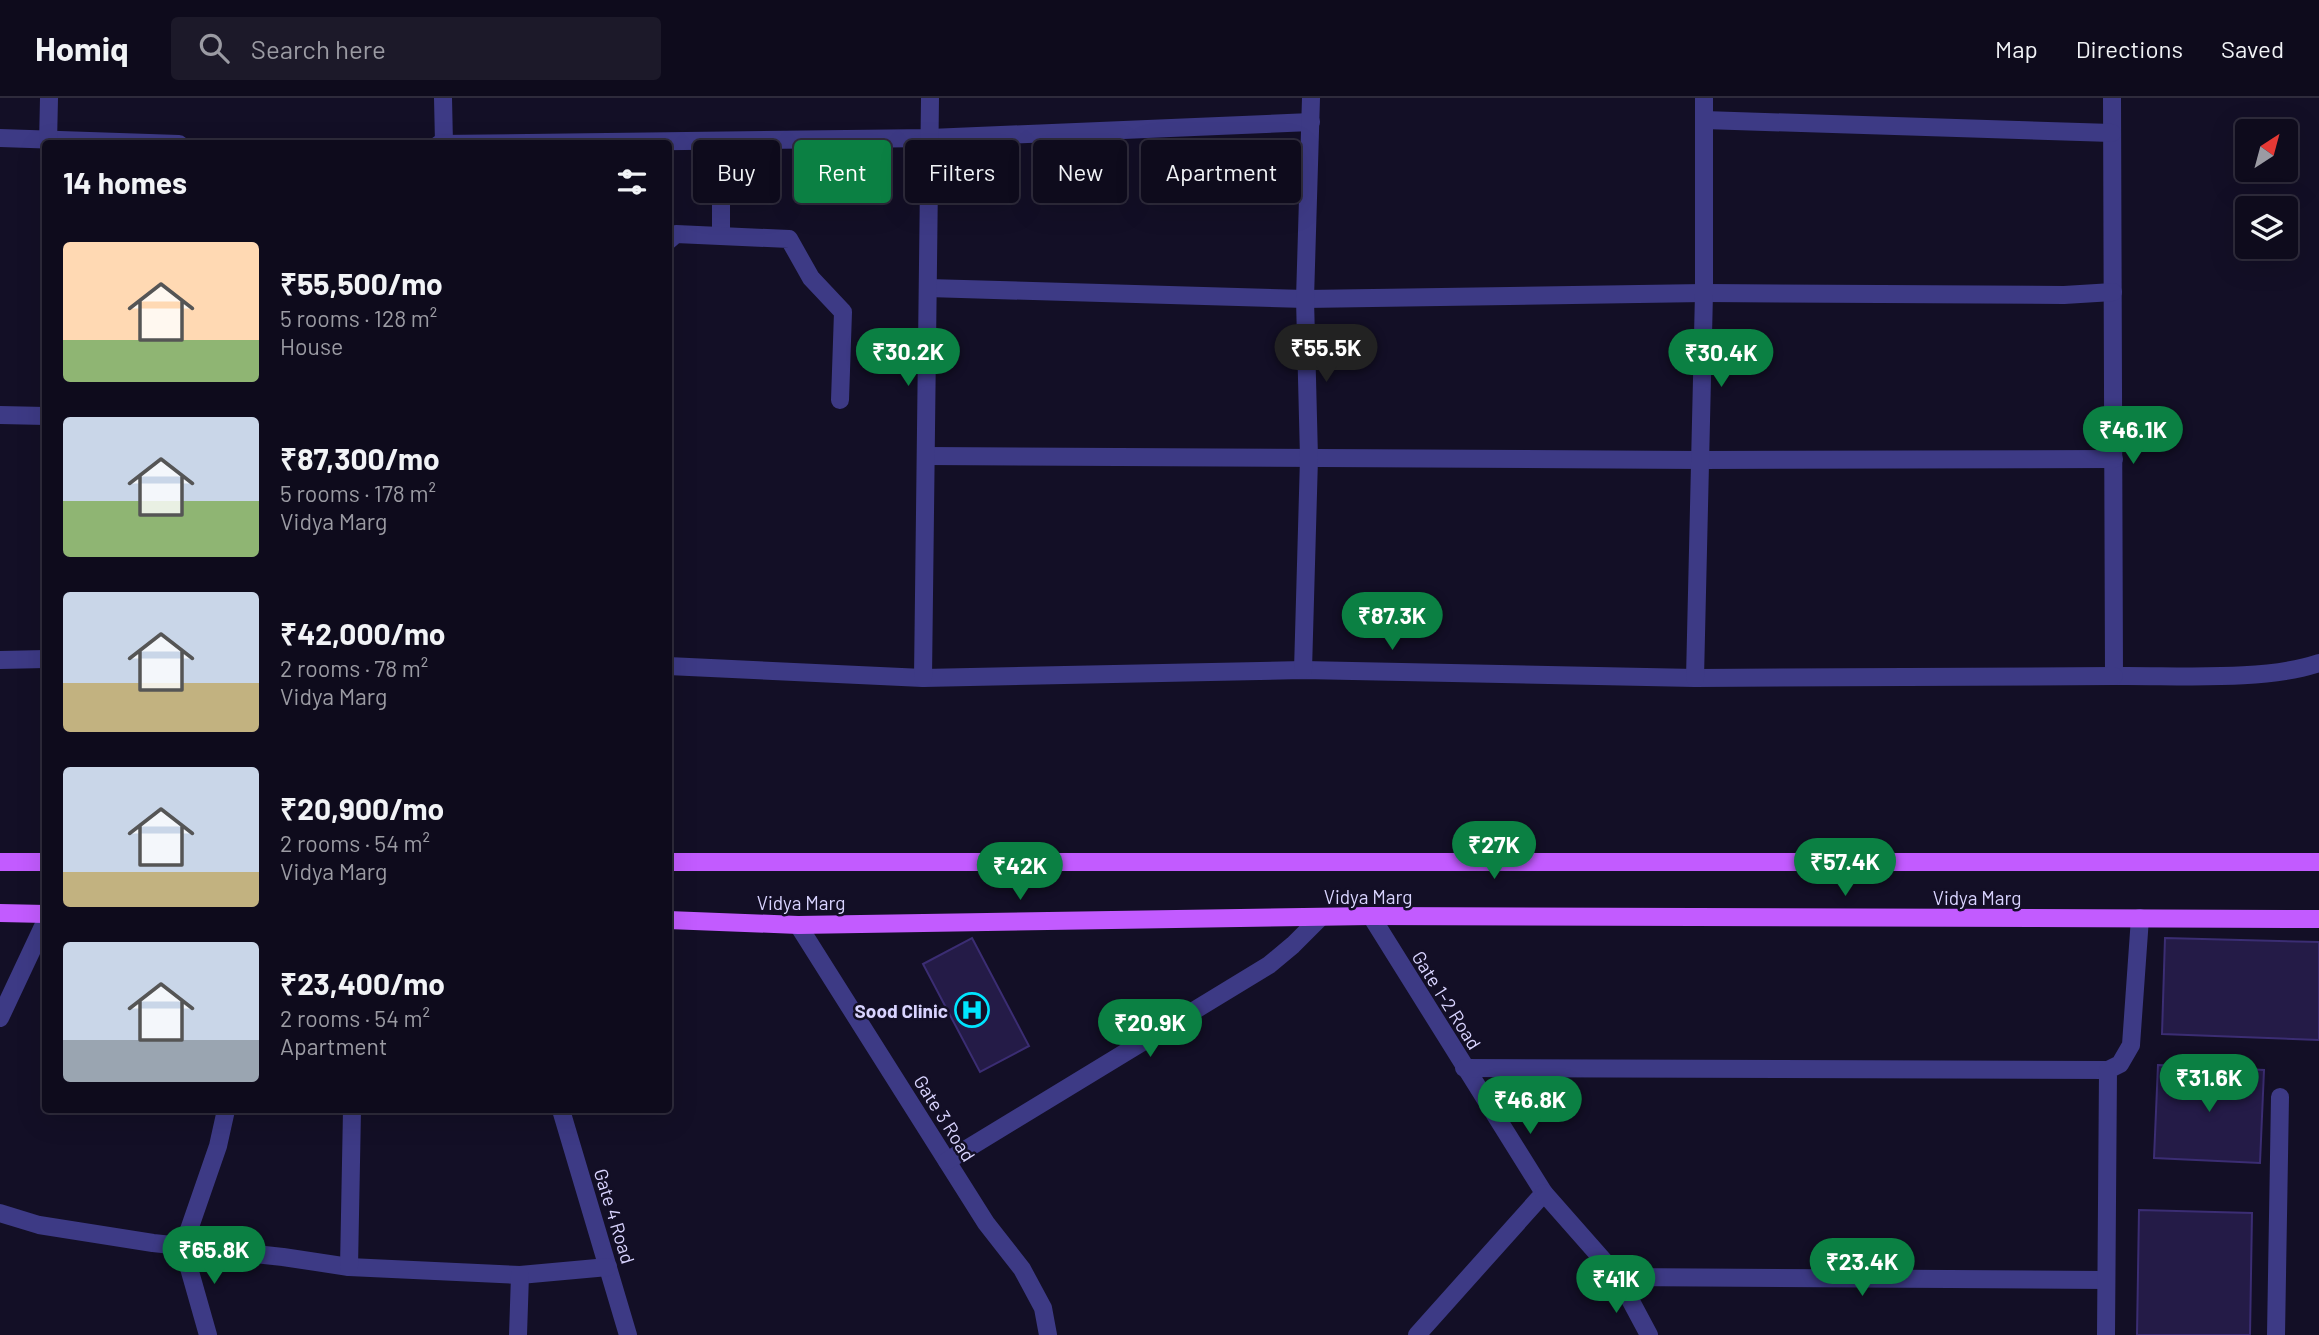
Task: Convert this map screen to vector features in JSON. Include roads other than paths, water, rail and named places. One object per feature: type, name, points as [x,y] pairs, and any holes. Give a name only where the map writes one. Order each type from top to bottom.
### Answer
[{"type":"main road","points":[[0,862],[42,862]]},
{"type":"main road","name":"Vidya Marg","points":[[672,862],[2319,862]]},
{"type":"main road","points":[[0,913],[42,914]]},
{"type":"main road","name":"Vidya Marg","points":[[672,920],[799,925],[1371,916],[2319,919]]},
{"type":"street","points":[[48,140],[49,98]]},
{"type":"street","points":[[443,98],[444,140]]},
{"type":"street","points":[[923,678],[930,98]]},
{"type":"street","points":[[1303,670],[1309,458],[1305,299],[1311,98]]},
{"type":"street","points":[[1695,678],[1704,293],[1704,98]]},
{"type":"street","points":[[2112,98],[2114,676]]},
{"type":"street","points":[[1704,120],[2112,133]]},
{"type":"street","points":[[780,141],[930,138],[1311,122]]},
{"type":"street","points":[[0,138],[42,141]]},
{"type":"street","points":[[672,142],[693,142]]},
{"type":"street","points":[[721,203],[721,234]]},
{"type":"street","points":[[672,238],[676,234],[721,234],[789,239],[811,278],[843,312],[840,400]]},
{"type":"street","points":[[928,288],[1305,299],[1704,293],[2064,295],[2113,292]]},
{"type":"street","points":[[0,415],[42,416]]},
{"type":"street","points":[[926,456],[2114,459]]},
{"type":"street","points":[[0,660],[42,659]]},
{"type":"street","points":[[672,666],[923,678],[1303,670],[1695,678],[2250,675],[2294,670],[2319,663]]},
{"type":"street","name":"Gate 1-2 Road","points":[[1371,916],[1544,1193],[1618,1277],[1649,1335]]},
{"type":"street","points":[[947,1161],[1269,965],[1321,917]]},
{"type":"street","points":[[1464,1068],[2108,1070],[2120,1064],[2131,1045],[2140,918]]},
{"type":"street","name":"Gate 3 Road","points":[[799,925],[986,1223],[1022,1269],[1043,1308],[1048,1335]]},
{"type":"street","points":[[0,1018],[42,929]]},
{"type":"street","points":[[2106,1335],[2108,1070]]},
{"type":"street","points":[[2276,1335],[2280,1097]]},
{"type":"street","points":[[208,1335],[183,1247],[218,1146],[225,1113]]},
{"type":"street","points":[[349,1267],[352,1113]]},
{"type":"street","name":"Gate 4 Road","points":[[562,1113],[628,1335]]},
{"type":"street","points":[[1417,1335],[1544,1193]]},
{"type":"street","points":[[0,1213],[39,1225],[183,1247],[349,1267],[520,1275],[608,1267]]},
{"type":"street","points":[[518,1335],[520,1275]]},
{"type":"street","points":[[1618,1277],[2106,1280]]},
{"type":"place","name":"Sood Clinic","points":[[972,1010]]}]
